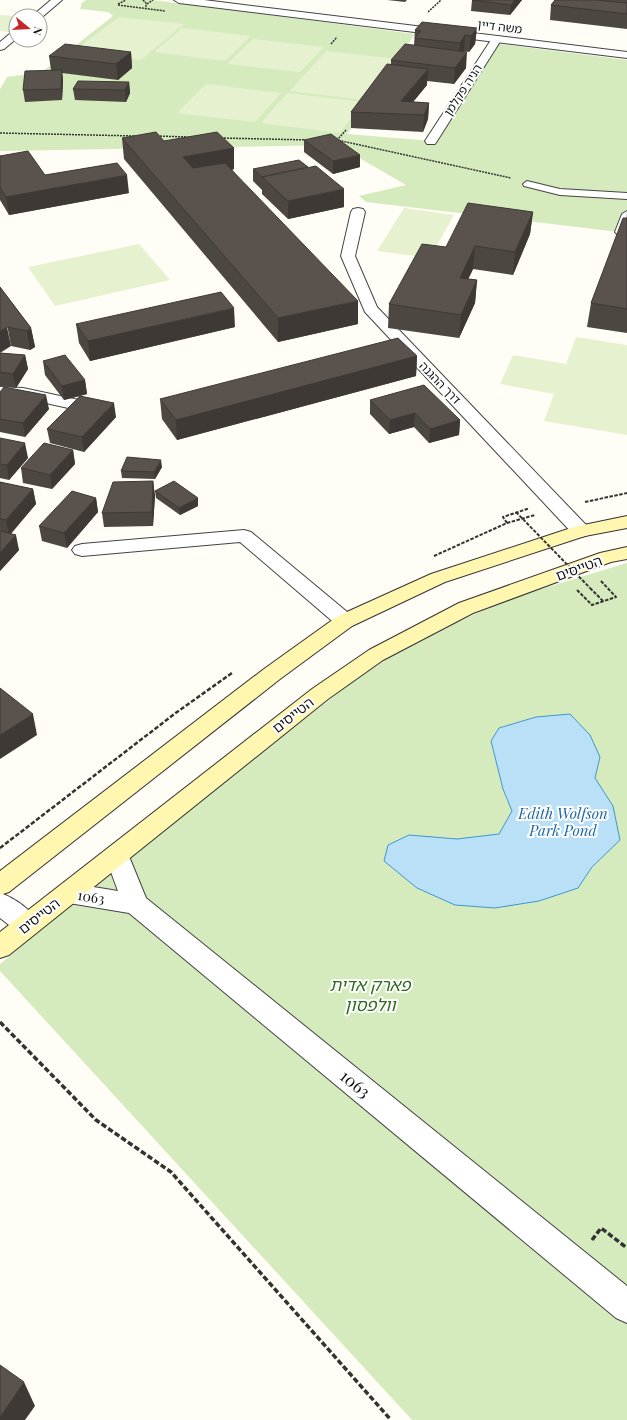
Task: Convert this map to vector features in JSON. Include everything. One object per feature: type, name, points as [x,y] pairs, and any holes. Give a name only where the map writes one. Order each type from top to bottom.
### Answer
[{"type":"main road","points":[[0,885],[272,674],[345,621],[438,578],[581,531],[627,522]]},
{"type":"main road","name":"הטייסים","points":[[0,947],[69,894],[320,694],[376,655],[466,608],[607,557],[627,553]]},
{"type":"street","points":[[48,8],[57,0]]},
{"type":"street","name":"משה דיין","points":[[179,0],[627,55]]},
{"type":"street","name":"משה דיין","points":[[262,0],[627,46]]},
{"type":"street","points":[[0,47],[8,40]]},
{"type":"street","name":"הניה פקלמן","points":[[430,141],[496,40]]},
{"type":"street","name":"דרך ההגנה","points":[[358,212],[348,256],[370,309],[581,531]]},
{"type":"street","points":[[0,392],[23,393],[73,404]]},
{"type":"street","points":[[82,550],[244,536],[345,621]]},
{"type":"street","name":"1063","points":[[117,856],[136,904],[627,1307]]},
{"type":"street","name":"1063","points":[[69,894],[136,904]]},
{"type":"street","points":[[0,904],[27,925]]},
{"type":"lane","points":[[527,184],[560,192],[627,196]]},
{"type":"lane","points":[[624,233],[627,214]]},
{"type":"path","points":[[118,5],[125,0]]},
{"type":"path","points":[[143,0],[146,1],[146,8]]},
{"type":"path","points":[[146,4],[154,0]]},
{"type":"path","points":[[421,20],[441,0]]},
{"type":"path","points":[[0,133],[141,136]]},
{"type":"path","points":[[157,136],[188,137]]},
{"type":"path","points":[[219,138],[313,140]]},
{"type":"path","points":[[508,523],[503,517],[527,509]]},
{"type":"path","points":[[516,512],[603,601]]},
{"type":"path","points":[[576,590],[592,605],[616,597],[601,580]]},
{"type":"path","points":[[0,1022],[96,1120],[171,1172],[391,1420]]},
{"type":"green space","points":[[86,0],[153,0],[415,34],[347,134],[431,141],[492,43],[627,60],[627,233],[366,202],[359,196],[406,185],[337,145],[0,151],[0,89],[7,77],[42,72],[113,16],[108,12],[80,9],[82,3]]},
{"type":"green space","points":[[0,15],[8,16],[8,32],[0,31]]},
{"type":"green space","points":[[119,17],[184,24],[141,60],[73,52]]},
{"type":"green space","points":[[182,28],[251,36],[225,61],[154,52]]},
{"type":"green space","points":[[253,39],[324,47],[300,72],[227,64]]},
{"type":"green space","points":[[326,51],[396,59],[364,100],[290,91]]},
{"type":"green space","points":[[206,84],[281,93],[255,122],[177,113]]},
{"type":"green space","points":[[287,93],[363,102],[340,133],[261,123]]},
{"type":"green space","points":[[404,208],[454,215],[430,258],[377,251]]},
{"type":"green space","points":[[139,244],[170,280],[55,306],[28,267]]},
{"type":"green space","points":[[576,337],[627,345],[627,435],[544,421],[554,394],[500,384],[513,355],[566,364]]},
{"type":"green space","name":"פארק אדית וולפסון","points":[[627,563],[627,1420],[412,1420],[0,971],[0,964],[166,828],[385,656],[505,600]]},
{"type":"water","name":"Edith Wolfson Park Pond","points":[[570,714],[590,735],[600,757],[595,778],[613,806],[620,840],[592,867],[578,888],[539,901],[495,908],[455,905],[417,888],[384,861],[388,845],[409,835],[457,839],[499,834],[512,811],[503,789],[491,741],[499,728],[536,717]]},
{"type":"building","points":[[472,0],[515,0],[511,5]]},
{"type":"building","points":[[555,0],[597,0],[627,3],[627,14],[551,5]]},
{"type":"building","points":[[422,22],[477,28],[471,36],[465,35],[460,43],[415,38],[421,31],[415,30]]},
{"type":"building","points":[[65,44],[131,52],[116,64],[49,56]]},
{"type":"building","points":[[405,44],[467,52],[455,68],[391,60]]},
{"type":"building","points":[[387,64],[428,69],[401,101],[429,103],[424,115],[351,112]]},
{"type":"building","points":[[62,70],[61,89],[23,90],[25,71]]},
{"type":"building","points":[[78,81],[129,82],[125,90],[73,89]]},
{"type":"building","points":[[156,132],[164,141],[217,132],[234,148],[183,157],[193,168],[225,163],[358,301],[278,318],[122,138]]},
{"type":"building","points":[[331,134],[360,155],[333,161],[304,140]]},
{"type":"building","points":[[28,151],[45,175],[117,163],[127,175],[6,197],[0,187],[0,156]]},
{"type":"building","points":[[299,160],[308,167],[262,177],[253,169]]},
{"type":"building","points":[[316,166],[344,189],[288,201],[262,177]]},
{"type":"building","points":[[468,203],[533,212],[515,252],[475,246],[460,278],[477,280],[461,315],[389,304],[422,244],[446,247]]},
{"type":"building","points":[[623,218],[627,218],[627,309],[591,303]]},
{"type":"building","points":[[0,287],[31,328],[27,331],[7,327],[0,331]]},
{"type":"building","points":[[221,292],[234,308],[88,341],[76,324]]},
{"type":"building","points":[[398,338],[417,356],[176,420],[160,399]]},
{"type":"building","points":[[0,353],[25,355],[13,374],[0,372]]},
{"type":"building","points":[[65,355],[85,380],[62,386],[43,361]]},
{"type":"building","points":[[424,385],[460,420],[430,429],[415,413],[390,420],[370,400]]},
{"type":"building","points":[[4,387],[46,395],[23,423],[0,419],[0,392]]},
{"type":"building","points":[[80,396],[114,403],[82,437],[47,429]]},
{"type":"building","points":[[0,438],[25,443],[7,465],[0,464]]},
{"type":"building","points":[[44,443],[73,450],[50,475],[21,468]]},
{"type":"building","points":[[127,457],[161,460],[154,472],[121,471]]},
{"type":"building","points":[[153,481],[152,512],[102,513],[113,482]]},
{"type":"building","points":[[174,481],[198,498],[179,508],[155,491]]},
{"type":"building","points":[[0,482],[33,489],[6,520],[0,519]]},
{"type":"building","points":[[72,491],[96,498],[64,533],[39,526]]},
{"type":"building","points":[[0,531],[16,535],[0,553]]},
{"type":"building","points":[[0,688],[33,714],[0,735]]},
{"type":"building","points":[[0,1365],[24,1382],[0,1417]]}]
